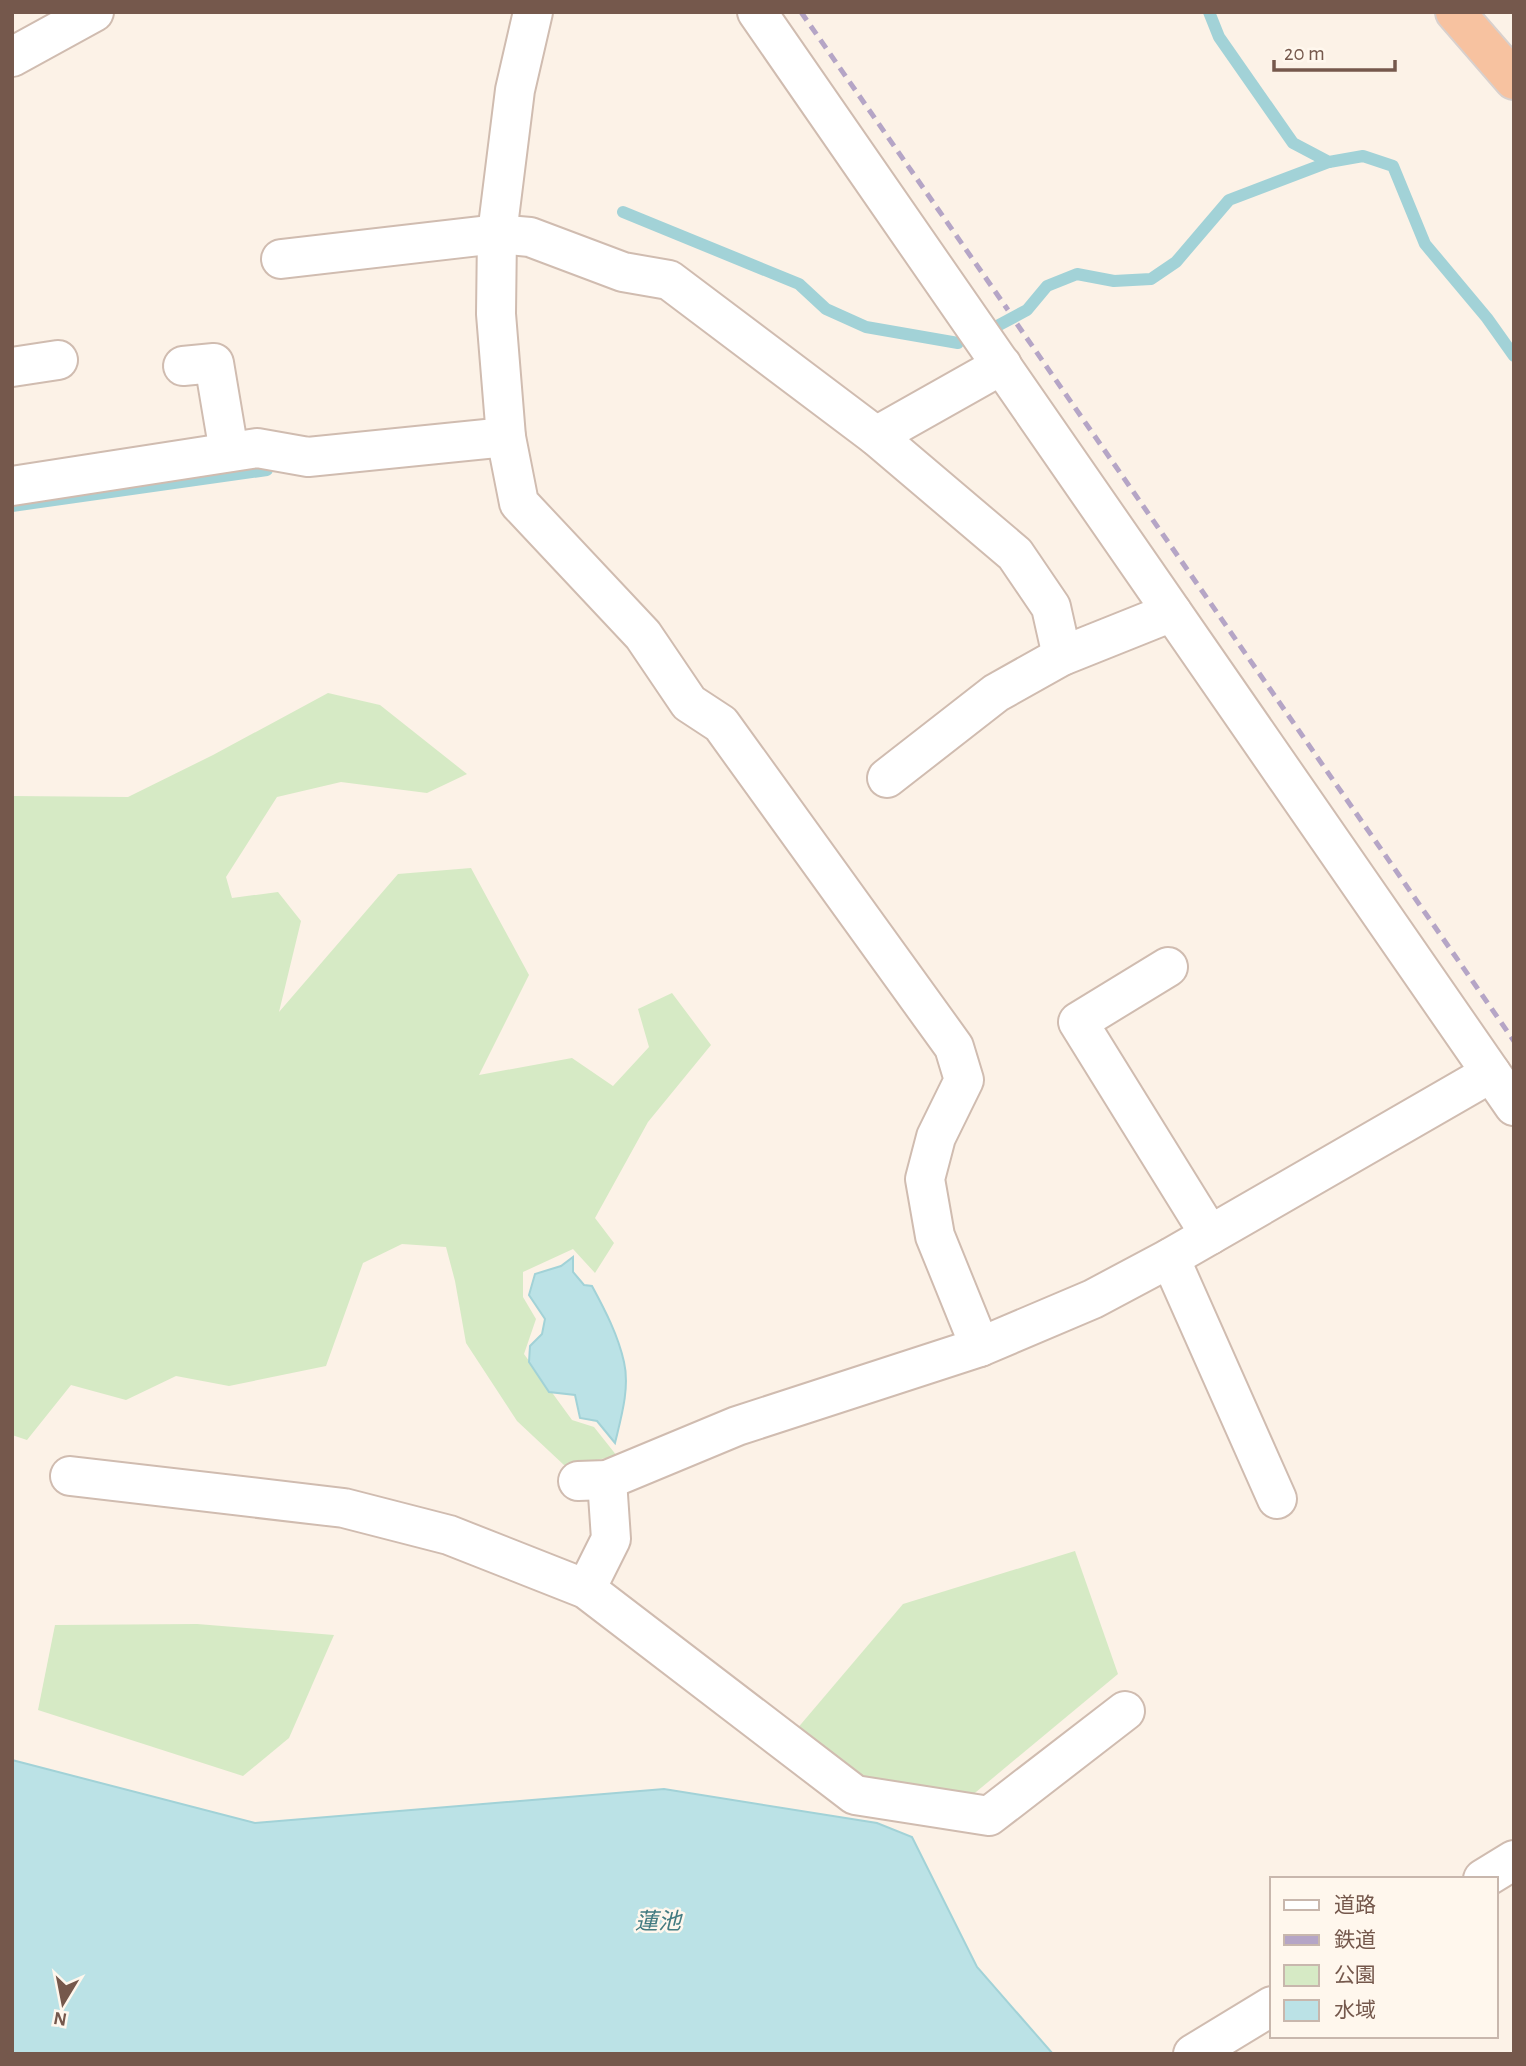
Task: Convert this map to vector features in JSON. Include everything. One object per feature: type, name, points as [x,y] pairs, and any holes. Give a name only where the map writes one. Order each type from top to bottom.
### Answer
[{"type":"highway","points":[[1455,12],[1514,80]]},
{"type":"street","points":[[12,57],[94,12]]},
{"type":"street","points":[[533,12],[514,90],[497,234],[496,314],[506,437],[519,503],[643,635],[689,703],[721,724],[954,1047],[964,1080],[936,1137],[925,1179],[936,1236],[981,1347]]},
{"type":"street","points":[[757,12],[1255,728],[1514,1106]]},
{"type":"street","points":[[281,259],[497,234],[530,237],[623,272],[670,280],[876,436],[1015,554],[1051,607],[1062,656]]},
{"type":"street","points":[[12,367],[58,360]]},
{"type":"street","points":[[183,366],[214,363],[229,452]]},
{"type":"street","points":[[876,436],[1002,365]]},
{"type":"street","points":[[12,486],[257,448],[308,457],[506,437]]},
{"type":"street","points":[[887,778],[996,693],[1062,656],[1172,612]]},
{"type":"street","points":[[1168,967],[1078,1022],[1210,1235]]},
{"type":"street","points":[[586,1589],[611,1539],[592,1480],[737,1426],[981,1347],[1093,1299],[1170,1258],[1491,1073]]},
{"type":"street","points":[[1170,1258],[1277,1499]]},
{"type":"street","points":[[70,1476],[344,1508],[449,1535],[586,1589],[855,1795],[989,1815],[1125,1711]]},
{"type":"street","points":[[1486,1877],[1514,1860]]},
{"type":"street","points":[[1202,2052],[1270,2007]]},
{"type":"green space","points":[[328,693],[380,705],[467,774],[427,793],[341,782],[277,797],[226,877],[232,898],[278,892],[301,921],[279,1012],[398,874],[471,868],[529,975],[479,1075],[572,1058],[613,1086],[649,1047],[638,1009],[672,993],[711,1045],[648,1122],[595,1218],[614,1243],[595,1273],[573,1249],[523,1272],[523,1297],[536,1319],[524,1354],[572,1420],[594,1427],[617,1456],[565,1466],[517,1421],[466,1343],[446,1247],[402,1244],[363,1263],[326,1366],[229,1386],[176,1376],[126,1400],[71,1385],[27,1440],[12,1435],[12,796],[128,797]]},
{"type":"green space","points":[[1075,1551],[1118,1674],[970,1797],[870,1784],[796,1730],[903,1604]]},
{"type":"green space","points":[[197,1624],[334,1635],[289,1738],[243,1776],[38,1710],[55,1625]]},
{"type":"water","points":[[573,1257],[573,1272],[584,1285],[592,1286],[615,1332],[624,1362],[625,1392],[615,1443],[597,1421],[580,1418],[575,1395],[549,1392],[529,1362],[530,1346],[542,1334],[545,1319],[529,1295],[535,1274],[561,1266]]},
{"type":"water","name":"蓮池","points":[[12,1760],[255,1823],[664,1789],[877,1823],[912,1837],[977,1967],[1053,2054],[12,2054]]},
{"type":"waterway","points":[[1209,12],[1219,37],[1293,143],[1329,162],[1363,156],[1393,166],[1425,244],[1487,318],[1514,356]]},
{"type":"waterway","points":[[999,325],[1027,310],[1047,286],[1077,274],[1114,281],[1151,279],[1176,262],[1229,200],[1329,162]]},
{"type":"waterway","points":[[623,212],[799,284],[826,309],[866,327],[958,343]]},
{"type":"waterway","points":[[12,506],[267,470]]},
{"type":"railway","points":[[801,12],[1008,310]]},
{"type":"railway","points":[[1017,324],[1514,1041]]}]
